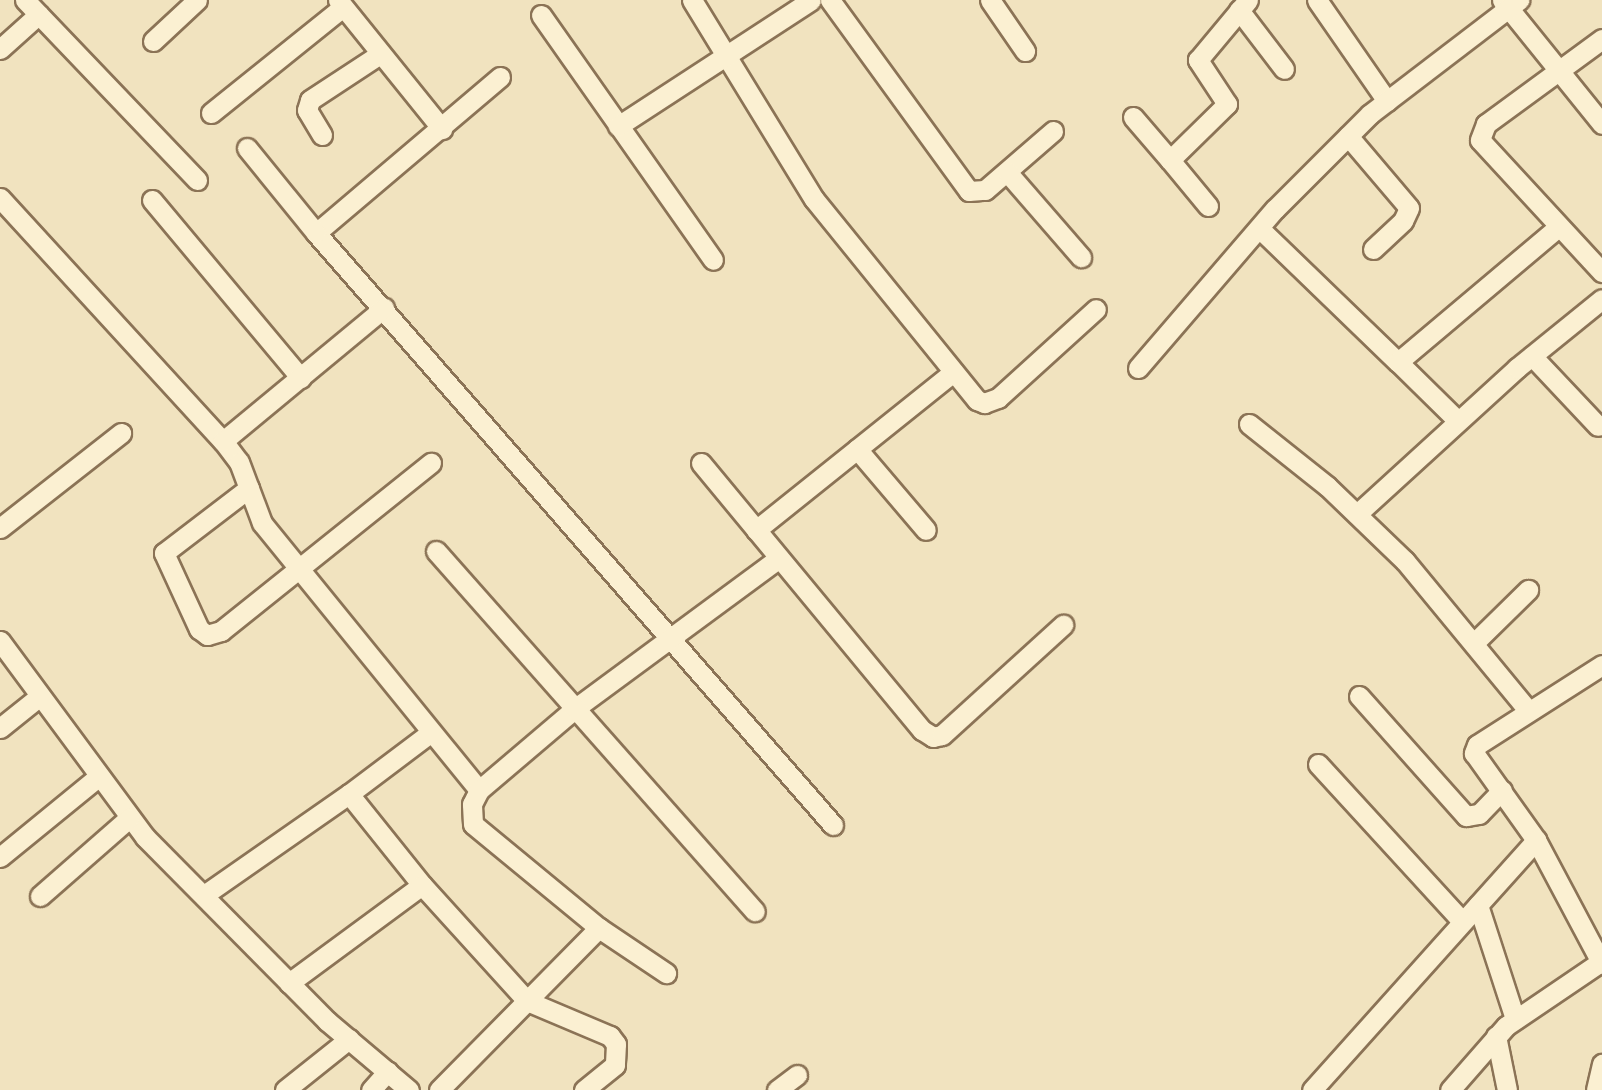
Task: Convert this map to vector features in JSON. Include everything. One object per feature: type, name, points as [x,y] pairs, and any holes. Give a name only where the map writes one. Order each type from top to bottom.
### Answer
[{"type":"street","points":[[153,41],[197,0]]},
{"type":"street","points":[[692,0],[814,200],[977,400],[992,402],[1096,309]]},
{"type":"street","points":[[618,127],[811,0]]},
{"type":"street","points":[[831,0],[969,191],[985,190],[1053,131]]},
{"type":"street","points":[[990,0],[1025,51]]},
{"type":"street","points":[[1317,0],[1387,101]]},
{"type":"street","points":[[1138,368],[1259,228],[1348,136],[1387,101],[1509,3],[1556,72],[1602,124]]},
{"type":"street","points":[[211,113],[341,4],[442,129]]},
{"type":"street","points":[[1170,160],[1227,104],[1198,61],[1243,5],[1284,69]]},
{"type":"street","points":[[0,49],[32,7],[197,180]]},
{"type":"street","points":[[541,15],[713,260]]},
{"type":"street","points":[[1602,38],[1486,124],[1480,140],[1557,228],[1602,272]]},
{"type":"street","points":[[322,135],[307,110],[310,100],[380,54]]},
{"type":"street","points":[[316,233],[500,78]]},
{"type":"street","points":[[1133,117],[1208,206]]},
{"type":"street","points":[[1348,136],[1409,208],[1403,221],[1373,249]]},
{"type":"street","points":[[247,148],[316,233],[667,639],[833,825]]},
{"type":"street","points":[[1007,172],[1081,257]]},
{"type":"street","points":[[0,198],[223,441],[249,488],[255,514],[430,733],[479,790]]},
{"type":"street","points":[[152,201],[301,378]]},
{"type":"street","points":[[1259,228],[1457,421]]},
{"type":"street","points":[[1398,362],[1557,228]]},
{"type":"street","points":[[1357,514],[1457,421],[1602,299]]},
{"type":"street","points":[[223,441],[384,309]]},
{"type":"street","points":[[1532,356],[1600,426]]},
{"type":"street","points":[[756,530],[953,372]]},
{"type":"street","points":[[1249,424],[1357,514],[1405,561],[1528,710]]},
{"type":"street","points":[[0,528],[121,433]]},
{"type":"street","points":[[857,449],[926,530]]},
{"type":"street","points":[[249,488],[164,553],[199,629],[207,635],[221,631],[297,567],[431,463]]},
{"type":"street","points":[[701,463],[922,730],[933,737],[942,735],[1063,625]]},
{"type":"street","points":[[436,551],[755,911]]},
{"type":"street","points":[[666,974],[599,928],[473,824],[472,804],[479,790],[577,707],[778,559]]},
{"type":"street","points":[[1474,642],[1528,590]]},
{"type":"street","points":[[0,641],[129,818],[289,983],[409,1090]]},
{"type":"street","points":[[1450,1090],[1496,1035],[1514,1019],[1602,962],[1536,840],[1474,750],[1528,710],[1602,665]]},
{"type":"street","points":[[1359,695],[1466,816],[1479,814],[1502,790]]},
{"type":"street","points":[[0,728],[40,696]]},
{"type":"street","points":[[204,895],[349,794],[430,733]]},
{"type":"street","points":[[1318,764],[1462,921]]},
{"type":"street","points":[[0,857],[98,777]]},
{"type":"street","points":[[349,794],[422,885],[527,1001],[610,1036],[616,1044],[615,1065],[584,1090]]},
{"type":"street","points":[[40,896],[129,818]]},
{"type":"street","points":[[1312,1090],[1536,840]]},
{"type":"street","points":[[289,983],[422,885]]},
{"type":"street","points":[[1478,905],[1514,1019]]},
{"type":"street","points":[[439,1090],[599,928]]},
{"type":"street","points":[[1496,1035],[1507,1090]]},
{"type":"street","points":[[285,1090],[349,1039]]},
{"type":"street","points":[[1596,1090],[1602,1064]]},
{"type":"street","points":[[371,1090],[388,1071]]},
{"type":"street","points":[[777,1090],[797,1075]]}]
